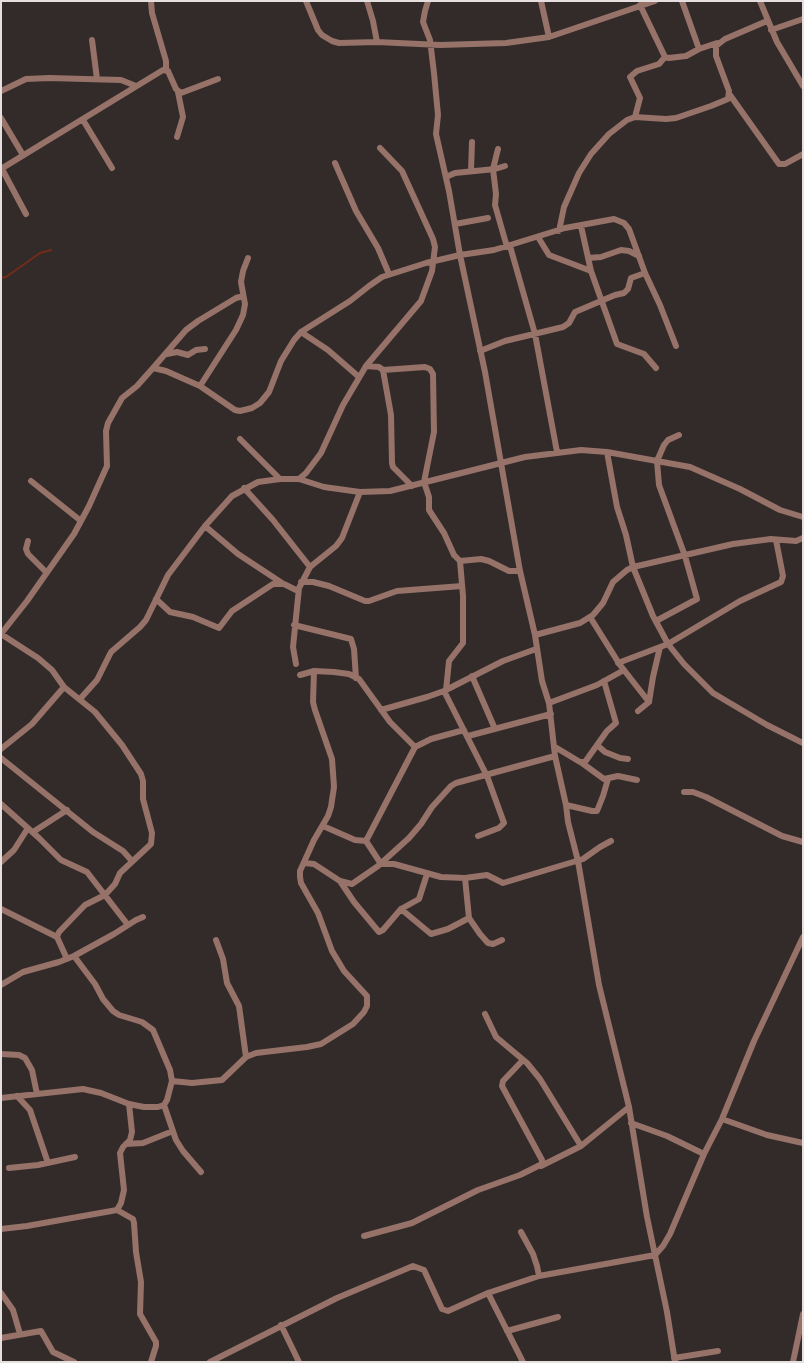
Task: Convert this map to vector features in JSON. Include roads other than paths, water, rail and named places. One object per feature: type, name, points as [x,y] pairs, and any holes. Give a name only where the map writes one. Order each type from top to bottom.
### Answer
[{"type":"street","points":[[151,1],[152,13],[166,61],[166,70],[170,74],[178,92],[183,117],[177,137]]},
{"type":"street","points":[[306,1],[315,24],[322,35],[339,43],[377,42],[429,45],[506,43],[549,37],[655,1]]},
{"type":"street","points":[[366,1],[374,21],[377,42]]},
{"type":"street","points":[[428,1],[423,18],[430,40],[429,45],[438,116],[436,134],[480,351],[520,571],[548,702],[555,756],[578,861],[600,985],[629,1107],[647,1217],[675,1360],[718,1351]]},
{"type":"street","points":[[541,1],[549,37]]},
{"type":"street","points":[[682,1],[699,49]]},
{"type":"street","points":[[760,1],[771,30],[803,86]]},
{"type":"street","points":[[640,6],[664,57]]},
{"type":"street","points":[[771,30],[803,19]]},
{"type":"street","points":[[664,57],[686,56],[767,21]]},
{"type":"street","points":[[92,40],[98,79]]},
{"type":"street","points":[[717,44],[715,49],[716,56],[730,96],[780,164],[786,164],[803,154]]},
{"type":"street","points":[[635,117],[640,98],[630,76],[637,71],[658,64],[664,57]]},
{"type":"street","points":[[26,214],[2,169],[162,70],[166,70]]},
{"type":"street","points":[[1,91],[26,79],[49,78],[121,80],[136,86]]},
{"type":"street","points":[[178,92],[192,90],[218,79]]},
{"type":"street","points":[[559,231],[564,207],[585,162],[609,134],[627,120],[635,117],[676,118],[723,102],[730,96]]},
{"type":"street","points":[[1,118],[22,155]]},
{"type":"street","points":[[83,120],[112,168]]},
{"type":"street","points":[[471,171],[472,142]]},
{"type":"street","points":[[299,479],[321,453],[340,412],[366,366],[421,301],[430,278],[435,247],[433,239],[402,171],[380,148]]},
{"type":"street","points":[[498,149],[493,170],[496,194],[495,205],[535,334],[557,452]]},
{"type":"street","points":[[335,163],[356,211],[378,248],[389,274]]},
{"type":"street","points":[[446,177],[455,173],[493,170],[505,166]]},
{"type":"street","points":[[455,224],[488,218]]},
{"type":"street","points":[[153,368],[166,370],[200,386],[235,410],[252,408],[260,403],[269,392],[282,361],[301,332],[350,302],[375,281],[389,274],[460,254],[509,246],[559,231],[605,220],[618,219],[629,228],[645,273],[676,346]]},
{"type":"street","points":[[582,226],[591,271],[616,344],[644,354],[656,368]]},
{"type":"street","points":[[538,237],[549,255],[591,271]]},
{"type":"street","points":[[588,258],[601,257],[624,250],[639,256]]},
{"type":"street","points":[[200,386],[236,330],[243,315],[245,304],[242,282],[243,271],[248,258]]},
{"type":"street","points":[[480,351],[502,342],[563,327],[569,323],[575,312],[601,300],[624,294],[628,289],[631,278],[645,273]]},
{"type":"street","points":[[57,938],[61,928],[85,905],[105,895],[115,884],[120,874],[148,848],[152,841],[152,833],[144,799],[141,774],[108,726],[80,699],[64,688],[52,670],[38,658],[1,634],[64,548],[89,506],[107,466],[106,431],[108,423],[122,398],[137,386],[167,354],[186,330],[198,321],[243,296]]},
{"type":"street","points":[[301,332],[328,350],[359,377]]},
{"type":"street","points":[[167,354],[177,352],[188,355],[196,350],[205,349]]},
{"type":"street","points":[[366,366],[379,367],[383,370],[424,367],[430,369],[433,374],[434,432],[424,482],[429,497],[429,510],[444,533],[454,555],[460,561],[464,617],[462,643],[449,661],[445,690],[487,776],[504,823],[500,828],[478,836]]},
{"type":"street","points":[[383,370],[391,415],[392,463],[393,467],[412,486]]},
{"type":"street","points":[[656,621],[697,599],[685,556],[659,485],[657,462],[668,440],[679,435]]},
{"type":"street","points":[[240,439],[280,479]]},
{"type":"street","points":[[80,699],[97,680],[111,652],[146,620],[168,575],[205,526],[232,496],[258,482],[299,479],[324,487],[360,492],[390,491],[525,456],[581,450],[607,452],[690,467],[740,489],[780,510],[803,518]]},
{"type":"street","points":[[607,452],[617,507],[633,567],[668,644],[684,664],[713,693],[767,725],[803,743]]},
{"type":"street","points":[[31,481],[81,521]]},
{"type":"street","points":[[244,488],[273,520],[310,567]]},
{"type":"street","points":[[296,664],[292,647],[298,591],[301,582],[310,567],[336,546],[342,538],[360,492]]},
{"type":"street","points":[[205,526],[238,554],[298,591]]},
{"type":"street","points":[[535,635],[580,623],[590,617],[599,609],[613,582],[633,567],[733,544],[776,540],[796,541],[803,538]]},
{"type":"street","points":[[618,663],[668,644],[740,601],[781,582],[783,576],[776,540]]},
{"type":"street","points":[[28,541],[26,549],[28,554],[46,572]]},
{"type":"street","points":[[460,561],[486,560],[509,571],[520,571]]},
{"type":"street","points":[[301,582],[313,582],[329,586],[369,601],[397,591],[462,586]]},
{"type":"street","points":[[156,599],[170,612],[219,628],[237,607],[273,584],[284,584]]},
{"type":"street","points":[[590,617],[618,663],[649,702]]},
{"type":"street","points":[[294,626],[351,639],[354,649],[356,678]]},
{"type":"street","points":[[638,711],[649,702],[660,647]]},
{"type":"street","points":[[382,710],[427,698],[503,661],[536,649]]},
{"type":"street","points":[[548,702],[575,694],[624,670]]},
{"type":"street","points":[[172,1082],[192,1083],[222,1080],[246,1057],[256,1053],[321,1044],[353,1024],[367,1006],[367,996],[348,977],[332,951],[318,913],[301,882],[300,871],[331,807],[334,787],[332,760],[313,702],[314,671]]},
{"type":"street","points":[[300,675],[314,671],[334,672],[349,674],[359,679],[390,722],[415,747]]},
{"type":"street","points":[[472,676],[494,729]]},
{"type":"street","points":[[582,763],[588,760],[610,728],[617,722],[604,681]]},
{"type":"street","points":[[1,749],[32,724],[64,688]]},
{"type":"street","points":[[366,840],[415,747],[431,739],[494,729],[550,714]]},
{"type":"street","points":[[598,744],[604,752],[628,759]]},
{"type":"street","points":[[555,747],[582,763],[600,778],[608,779],[618,776],[637,780]]},
{"type":"street","points":[[304,863],[314,864],[340,881],[352,884],[381,864],[409,838],[432,807],[451,786],[555,756]]},
{"type":"street","points":[[1,758],[93,832],[123,851],[132,861]]},
{"type":"street","points":[[566,805],[596,811],[604,796],[608,779]]},
{"type":"street","points":[[684,792],[693,792],[706,797],[782,836],[803,842]]},
{"type":"street","points":[[1,804],[64,862],[87,872],[128,925]]},
{"type":"street","points":[[1,862],[31,830],[67,810]]},
{"type":"street","points":[[323,826],[355,840],[366,840]]},
{"type":"street","points":[[366,840],[381,864]]},
{"type":"street","points":[[381,864],[394,864],[427,874],[465,878],[487,875],[502,883],[506,883],[587,858],[600,846],[611,841]]},
{"type":"street","points":[[340,881],[354,902],[378,931],[383,930],[401,909],[421,897],[427,874]]},
{"type":"street","points":[[465,878],[469,918],[488,943],[493,944],[502,940]]},
{"type":"street","points":[[1,909],[57,938],[70,957],[95,984],[103,999],[113,1011],[119,1015],[142,1022],[153,1030],[165,1055],[172,1082],[167,1100],[164,1105],[158,1107],[129,1104],[101,1093],[83,1089],[1,1098]]},
{"type":"street","points":[[401,909],[431,934],[448,929],[469,918]]},
{"type":"street","points":[[1,985],[23,972],[70,957],[143,918]]},
{"type":"street","points":[[210,1362],[281,1325],[378,1279],[413,1266],[424,1270],[442,1309],[445,1311],[452,1310],[488,1293],[539,1276],[655,1255],[670,1234],[704,1154],[722,1119],[754,1041],[803,937]]},
{"type":"street","points":[[216,940],[223,959],[227,983],[239,1006],[246,1057]]},
{"type":"street","points":[[485,1014],[496,1037],[523,1060],[540,1079],[581,1146]]},
{"type":"street","points":[[1,1054],[19,1055],[25,1058],[32,1070],[37,1094]]},
{"type":"street","points":[[523,1060],[503,1081],[502,1086],[542,1160],[540,1166]]},
{"type":"street","points":[[17,1096],[33,1116],[48,1163]]},
{"type":"street","points":[[117,1210],[124,1190],[120,1153],[130,1140],[132,1132],[129,1104]]},
{"type":"street","points":[[164,1105],[173,1131],[183,1150],[200,1172]]},
{"type":"street","points":[[364,1236],[412,1223],[478,1190],[520,1176],[581,1146],[629,1107]]},
{"type":"street","points":[[722,1119],[767,1135],[803,1143]]},
{"type":"street","points":[[631,1122],[704,1154]]},
{"type":"street","points":[[126,1144],[143,1143],[173,1131]]},
{"type":"street","points":[[9,1168],[75,1157]]},
{"type":"street","points":[[1,1229],[117,1210],[133,1219],[141,1282],[140,1314],[156,1342],[151,1362]]},
{"type":"street","points":[[521,1232],[533,1254],[539,1276]]},
{"type":"street","points":[[1,1293],[13,1310],[20,1334]]},
{"type":"street","points":[[488,1293],[523,1362]]},
{"type":"street","points":[[793,1362],[803,1314]]},
{"type":"street","points":[[507,1331],[558,1317]]},
{"type":"street","points":[[281,1325],[300,1362]]},
{"type":"street","points":[[1,1338],[41,1331],[53,1352],[74,1362]]},
{"type":"waterway","points":[[1,278],[6,277],[40,253],[51,250]]}]
